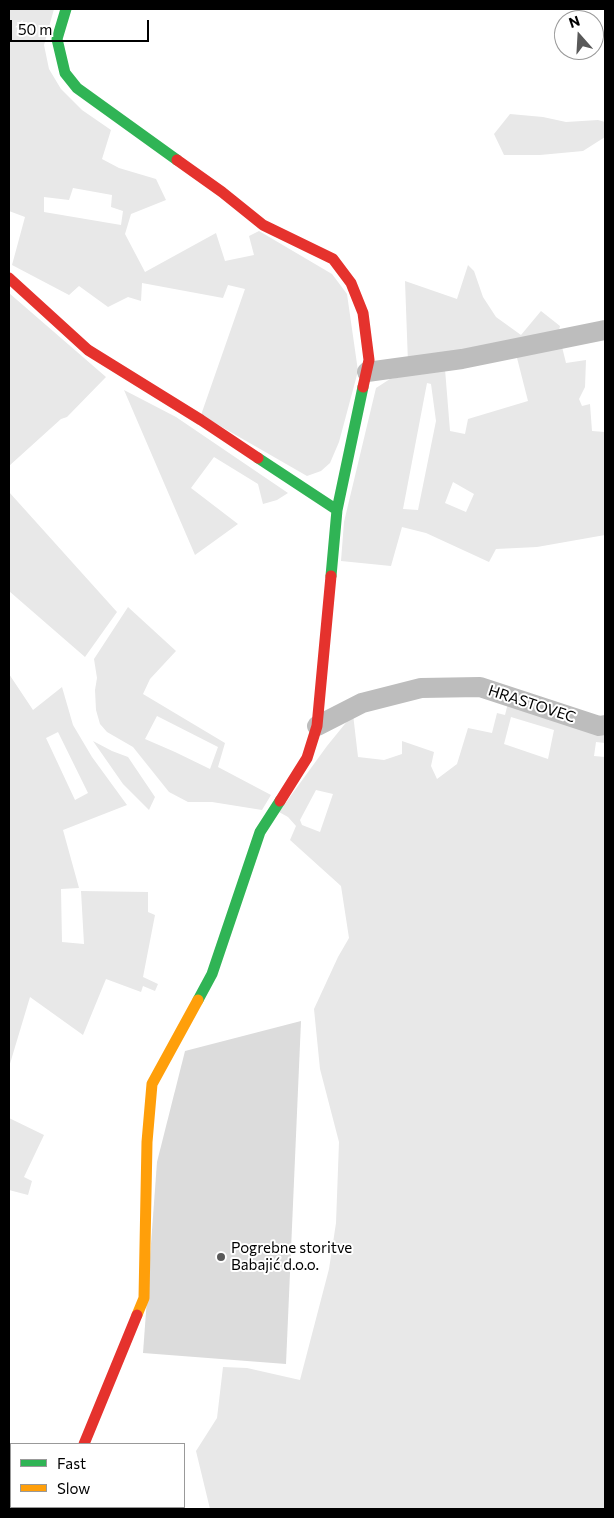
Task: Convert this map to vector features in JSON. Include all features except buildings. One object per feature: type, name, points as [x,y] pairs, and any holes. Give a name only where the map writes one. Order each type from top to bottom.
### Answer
[{"type":"street","points":[[66,9],[57,39],[64,73],[77,88],[222,192],[263,225],[333,259],[351,283],[363,313],[369,360],[337,510],[316,726],[307,758],[260,832],[212,974],[152,1084],[147,1142],[144,1298],[84,1443]]},
{"type":"street","points":[[9,278],[88,350],[201,420],[337,510]]},
{"type":"street","points":[[367,372],[462,359],[605,330]]},
{"type":"street","name":"HRASTOVEC","points":[[316,726],[362,703],[421,688],[480,687],[599,726],[605,725]]},
{"type":"shaded area","points":[[9,9],[54,9],[44,45],[49,69],[61,89],[82,110],[111,130],[102,159],[119,168],[156,179],[166,200],[131,214],[125,234],[145,272],[216,233],[225,261],[254,255],[249,236],[259,231],[332,274],[347,294],[358,371],[339,442],[330,463],[321,471],[307,476],[201,415],[245,289],[228,285],[223,298],[142,283],[141,301],[128,297],[108,307],[79,286],[69,295],[12,265],[25,217],[9,211]],"holes":[[[73,188],[112,195],[111,207],[123,211],[121,225],[44,212],[44,197],[69,200]]]},
{"type":"shaded area","points":[[510,114],[543,117],[566,122],[598,120],[605,122],[605,137],[583,151],[540,155],[504,155],[494,134]]},
{"type":"shaded area","points":[[468,265],[474,271],[483,297],[496,317],[521,335],[541,311],[560,326],[558,334],[408,363],[405,281],[457,299]]},
{"type":"shaded area","points":[[9,293],[106,377],[67,417],[61,419],[9,466]]},
{"type":"shaded area","points":[[562,347],[566,363],[586,360],[585,387],[579,399],[582,406],[590,404],[592,431],[605,432],[605,535],[537,547],[496,549],[489,562],[426,533],[402,527],[391,566],[341,561],[344,522],[376,388],[390,379],[445,369],[450,431],[465,434],[468,419],[528,401],[516,354]],"holes":[[[427,383],[431,384],[436,421],[418,510],[403,509]],[[453,482],[474,494],[466,512],[445,503]]]},
{"type":"shaded area","points":[[124,390],[176,417],[288,493],[277,500],[263,504],[258,484],[214,457],[191,488],[238,524],[195,555]]},
{"type":"shaded area","points":[[9,492],[117,612],[85,657],[9,591]]},
{"type":"shaded area","points":[[128,607],[176,651],[150,679],[143,694],[225,743],[218,767],[271,795],[262,810],[212,802],[188,802],[169,792],[133,747],[107,732],[100,724],[96,710],[95,690],[97,678],[94,659]],"holes":[[[157,716],[218,747],[210,769],[145,739]]]},
{"type":"shaded area","points":[[9,674],[33,710],[62,687],[73,725],[92,757],[127,805],[63,830],[79,888],[61,889],[62,942],[84,944],[81,891],[148,892],[148,912],[155,915],[143,977],[158,984],[155,991],[143,986],[141,992],[106,979],[83,1035],[30,997],[9,1067]],"holes":[[[58,732],[88,793],[75,800],[46,738]]]},
{"type":"shaded area","points":[[508,703],[605,732],[605,743],[596,742],[594,756],[605,757],[605,1509],[210,1509],[196,1451],[217,1418],[223,1367],[247,1368],[300,1380],[329,1269],[336,1223],[339,1142],[320,1069],[314,1009],[349,938],[341,886],[290,840],[296,826],[288,817],[279,812],[353,714],[358,757],[384,760],[402,754],[402,741],[434,752],[431,766],[437,779],[457,764],[468,728],[492,733],[497,713],[505,715]],"holes":[[[511,717],[554,730],[548,759],[504,744]],[[316,790],[333,794],[320,832],[302,825],[300,820]]]},
{"type":"shaded area","points":[[93,741],[128,757],[155,797],[149,810],[123,784]]},
{"type":"shaded area","points":[[9,1118],[44,1135],[24,1177],[32,1181],[28,1195],[9,1190]]},
{"type":"traffic: fast","points":[[66,9],[57,39],[65,73],[77,88],[177,160]]},
{"type":"traffic: fast","points":[[331,576],[337,510],[363,387]]},
{"type":"traffic: fast","points":[[258,458],[337,510]]},
{"type":"traffic: fast","points":[[198,1000],[212,974],[260,832],[280,801]]},
{"type":"traffic: slow","points":[[137,1315],[144,1298],[147,1142],[152,1084],[198,1000]]},
{"type":"traffic: jam","points":[[177,160],[222,192],[263,225],[333,259],[351,283],[363,313],[369,360],[363,387]]},
{"type":"traffic: jam","points":[[9,278],[88,350],[201,420],[258,458]]},
{"type":"traffic: jam","points":[[280,801],[307,758],[317,726],[331,576]]},
{"type":"traffic: jam","points":[[84,1443],[137,1315]]},
{"type":"place","name":"Pogrebne storitve Babajić d.o.o.","points":[[221,1257]]}]
